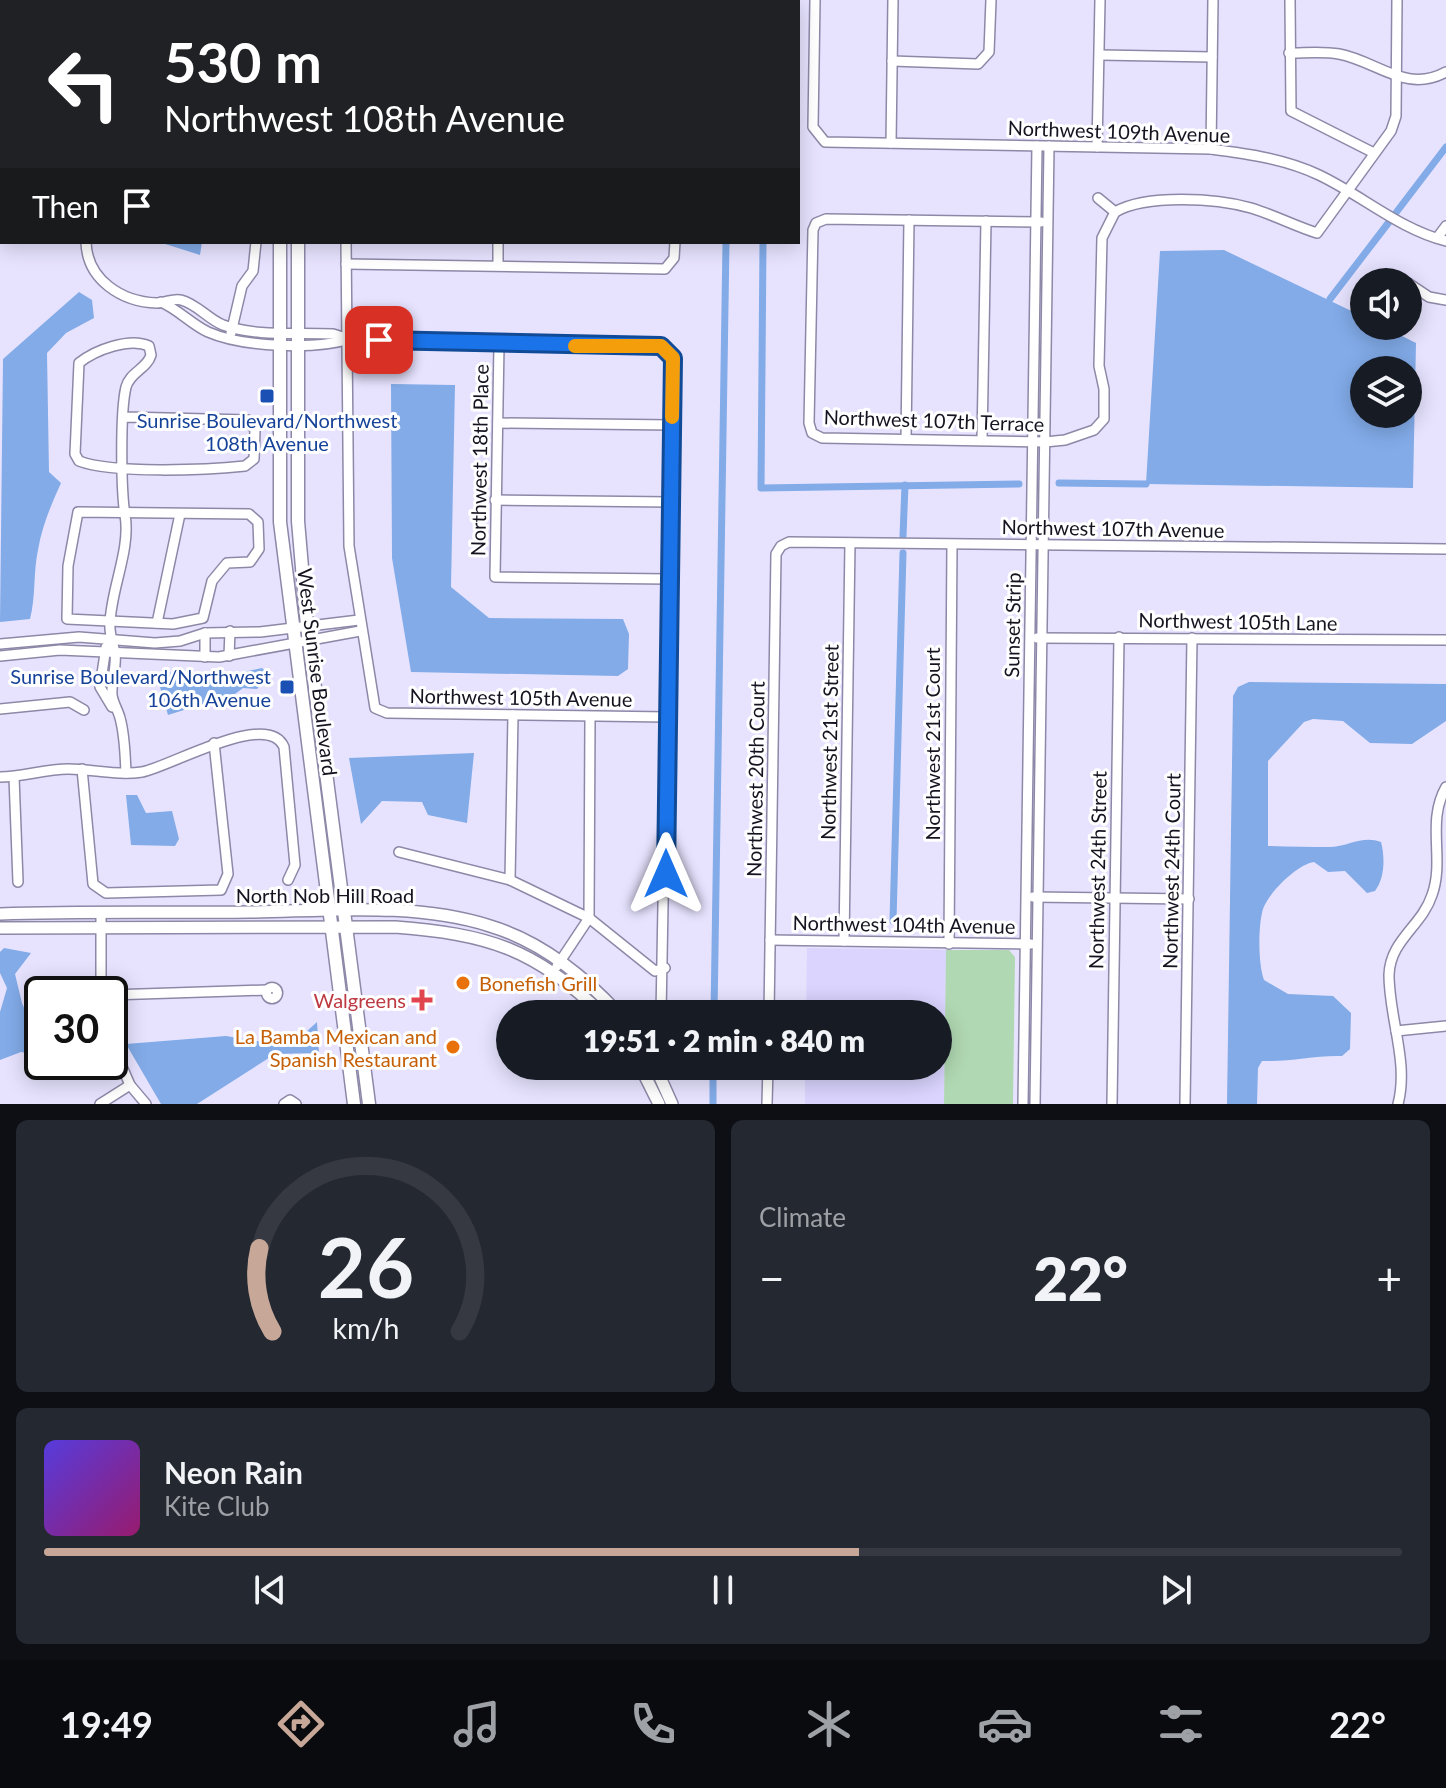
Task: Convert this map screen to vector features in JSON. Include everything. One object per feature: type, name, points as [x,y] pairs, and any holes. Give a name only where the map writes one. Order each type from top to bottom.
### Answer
[{"type":"highway","name":"West Sunrise Boulevard","points":[[280,244],[280,522],[291,628],[354,1104]]},
{"type":"highway","name":"West Sunrise Boulevard","points":[[298,244],[298,521],[308,632],[369,1104]]},
{"type":"main road","name":"North Nob Hill Road","points":[[0,914],[328,911],[424,914],[471,920],[515,936],[560,961],[592,985],[606,1000]]},
{"type":"main road","name":"North Nob Hill Road","points":[[0,928],[395,927],[469,934],[503,945],[553,972],[586,1000]]},
{"type":"main road","points":[[647,1080],[659,1104]]},
{"type":"main road","points":[[661,1080],[672,1104]]},
{"type":"street","name":"Northwest 109th Avenue","points":[[815,0],[813,127],[825,142],[1211,149],[1288,162],[1349,191],[1400,223],[1442,240]]},
{"type":"street","points":[[891,143],[893,0]]},
{"type":"street","points":[[892,61],[978,64],[985,60],[989,52],[991,0]]},
{"type":"street","points":[[1097,147],[1100,0]]},
{"type":"street","points":[[1211,149],[1213,0]]},
{"type":"street","points":[[1290,0],[1291,111],[1374,153]]},
{"type":"street","points":[[1098,198],[1115,212],[1144,201],[1249,207],[1317,233],[1391,131],[1396,116],[1397,0]]},
{"type":"street","points":[[1289,53],[1337,54],[1397,77],[1426,80],[1446,72]]},
{"type":"street","points":[[1100,55],[1212,57]]},
{"type":"street","name":"Sunset Strip","points":[[1023,1104],[1037,146]]},
{"type":"street","name":"Sunset Strip","points":[[1035,1104],[1049,146]]},
{"type":"street","name":"Northwest 107th Terrace","points":[[909,220],[826,219],[816,223],[813,230],[809,409],[812,433],[822,438],[1045,442],[1065,440],[1099,426],[1104,419],[1104,389],[1099,366],[1102,238],[1115,212]]},
{"type":"street","points":[[906,439],[909,220],[1048,222]]},
{"type":"street","points":[[982,440],[986,221]]},
{"type":"street","points":[[1442,240],[1446,226]]},
{"type":"street","points":[[86,244],[88,259],[104,284],[118,294],[161,302],[181,311],[208,332],[230,340],[333,334],[349,339],[499,345],[661,346],[670,351],[673,358],[662,1000]]},
{"type":"street","points":[[230,340],[242,286],[253,271],[256,244]]},
{"type":"street","points":[[0,644],[79,637],[109,641],[180,641],[205,633],[291,628],[308,632],[360,631],[349,546],[346,244]]},
{"type":"street","points":[[498,244],[498,265]]},
{"type":"street","points":[[346,264],[665,269],[671,266],[675,244]]},
{"type":"street","points":[[1422,292],[1446,300]]},
{"type":"street","points":[[161,302],[183,300],[213,320],[232,328],[279,338]]},
{"type":"street","points":[[119,716],[102,695],[103,652],[109,641],[125,513],[121,506],[123,467],[126,389],[130,378],[149,361],[149,346],[142,343],[105,350],[85,358],[78,369],[75,454],[79,461],[123,467],[245,466],[254,459],[255,430],[248,420],[125,417]]},
{"type":"street","name":"Northwest 18th Place","points":[[499,345],[495,577],[669,579]]},
{"type":"street","points":[[498,423],[672,425]]},
{"type":"street","points":[[495,500],[671,502]]},
{"type":"street","points":[[78,512],[125,513],[255,516],[259,536],[256,557],[250,562],[227,563],[216,573],[203,618],[157,623],[67,619],[68,566],[78,512]]},
{"type":"street","points":[[157,623],[180,514]]},
{"type":"street","name":"Northwest 107th Avenue","points":[[781,546],[789,542],[1446,549]]},
{"type":"street","name":"Northwest 21st Street","points":[[844,941],[850,543]]},
{"type":"street","name":"Northwest 21st Court","points":[[949,944],[952,545]]},
{"type":"street","name":"Northwest 20th Court","points":[[769,1000],[776,554],[781,546]]},
{"type":"street","points":[[0,656],[60,650],[229,656],[293,642],[308,632],[359,620]]},
{"type":"street","points":[[229,656],[230,631]]},
{"type":"street","name":"Northwest 105th Avenue","points":[[360,631],[375,708],[387,713],[667,717]]},
{"type":"street","points":[[205,633],[205,657]]},
{"type":"street","name":"Northwest 105th Lane","points":[[1030,637],[1446,640]]},
{"type":"street","name":"Northwest 24th Street","points":[[1112,1104],[1119,637]]},
{"type":"street","name":"Northwest 24th Court","points":[[1185,1104],[1192,638]]},
{"type":"street","points":[[109,641],[115,653],[113,699],[119,716],[126,773]]},
{"type":"street","points":[[0,709],[70,702],[84,710]]},
{"type":"street","points":[[510,880],[513,715]]},
{"type":"street","points":[[553,972],[589,918],[590,717]]},
{"type":"street","points":[[0,777],[82,769],[126,773],[166,766],[214,743],[272,734],[281,740],[295,865],[288,880]]},
{"type":"street","points":[[82,769],[93,884],[97,890],[106,893],[221,890],[228,874],[214,743]]},
{"type":"street","points":[[14,777],[18,882]]},
{"type":"street","points":[[1398,1104],[1401,1067],[1390,967],[1398,944],[1422,915],[1433,893],[1438,802],[1446,787]]},
{"type":"street","points":[[399,852],[510,880],[589,918],[655,971],[665,968]]},
{"type":"street","points":[[1026,897],[1189,899]]},
{"type":"street","points":[[101,914],[101,976]]},
{"type":"street","name":"Northwest 104th Avenue","points":[[770,940],[1037,944]]},
{"type":"street","points":[[128,994],[267,990]]},
{"type":"street","points":[[1396,1031],[1446,1026]]},
{"type":"street","points":[[128,1080],[146,1104]]},
{"type":"street","points":[[767,1104],[768,1080]]},
{"type":"street","points":[[100,1104],[130,1085]]},
{"type":"street","points":[[284,1104],[290,1100],[296,1104]]},
{"type":"shaded area","points":[[807,948],[946,950],[945,1000],[806,1000]]},
{"type":"shaded area","points":[[805,1080],[944,1080],[944,1104],[805,1104]]},
{"type":"green space","points":[[946,950],[1009,950],[1015,957],[1013,1104],[944,1104],[944,1080],[952,1080],[952,1000],[945,1000]]},
{"type":"water","points":[[165,244],[202,244],[200,255]]},
{"type":"water","points":[[1224,250],[1350,310],[1350,340],[1410,340],[1416,343],[1416,356],[1350,356],[1350,428],[1414,428],[1413,488],[1146,484],[1160,251]]},
{"type":"water","points":[[79,292],[92,300],[94,318],[66,333],[47,353],[49,472],[61,483],[40,541],[30,619],[0,622],[3,359]]},
{"type":"water","points":[[391,384],[455,385],[451,587],[489,618],[623,619],[629,634],[628,669],[618,676],[411,672],[392,558]]},
{"type":"water","points":[[262,668],[270,674],[257,689],[243,688],[235,694],[168,715],[156,673],[183,672],[210,679]]},
{"type":"water","points":[[1249,682],[1446,684],[1446,721],[1412,744],[1370,743],[1343,721],[1313,719],[1304,722],[1268,761],[1268,846],[1331,847],[1374,840],[1381,842],[1383,867],[1375,891],[1367,893],[1345,871],[1328,872],[1314,862],[1307,864],[1285,880],[1266,902],[1260,934],[1264,980],[1288,994],[1333,996],[1351,1013],[1350,1049],[1342,1056],[1262,1061],[1258,1068],[1257,1104],[1227,1104],[1233,696],[1238,687]]},
{"type":"water","points":[[474,753],[467,823],[428,815],[422,802],[382,801],[361,824],[349,758]]},
{"type":"water","points":[[126,795],[137,795],[146,813],[172,811],[179,839],[175,846],[131,845]]},
{"type":"water","points":[[4,948],[31,953],[15,974],[24,1008],[24,1052],[0,1060],[0,1012],[7,988],[0,973],[0,952]]},
{"type":"water","points":[[317,1022],[319,1053],[275,1054],[197,1104],[161,1104],[128,1047],[128,1044],[226,1036],[269,1043],[296,1041]]},
{"type":"waterway","points":[[1395,214],[1446,147]]},
{"type":"waterway","points":[[1330,299],[1389,222]]},
{"type":"waterway","points":[[714,1000],[726,244]]},
{"type":"waterway","points":[[763,244],[761,488],[1019,484]]},
{"type":"waterway","points":[[1059,483],[1146,484]]},
{"type":"waterway","points":[[903,536],[905,485]]},
{"type":"waterway","points":[[893,921],[903,553]]},
{"type":"waterway","points":[[713,1080],[713,1104]]},
{"type":"slow traffic","points":[[575,346],[661,346],[670,351],[673,358],[672,417]]},
{"type":"place","name":"Sunrise Boulevard/Northwest 108th Avenue","points":[[267,396]]},
{"type":"place","name":"Sunrise Boulevard/Northwest 106th Avenue","points":[[287,687]]},
{"type":"place","name":"Bonefish Grill","points":[[463,983]]},
{"type":"place","name":"Walgreens","points":[[422,1000]]},
{"type":"place","name":"La Bamba Mexican and Spanish Restaurant","points":[[453,1047]]},
{"type":"route","points":[[379,340],[499,345],[661,346],[670,351],[673,358],[666,874]]}]
